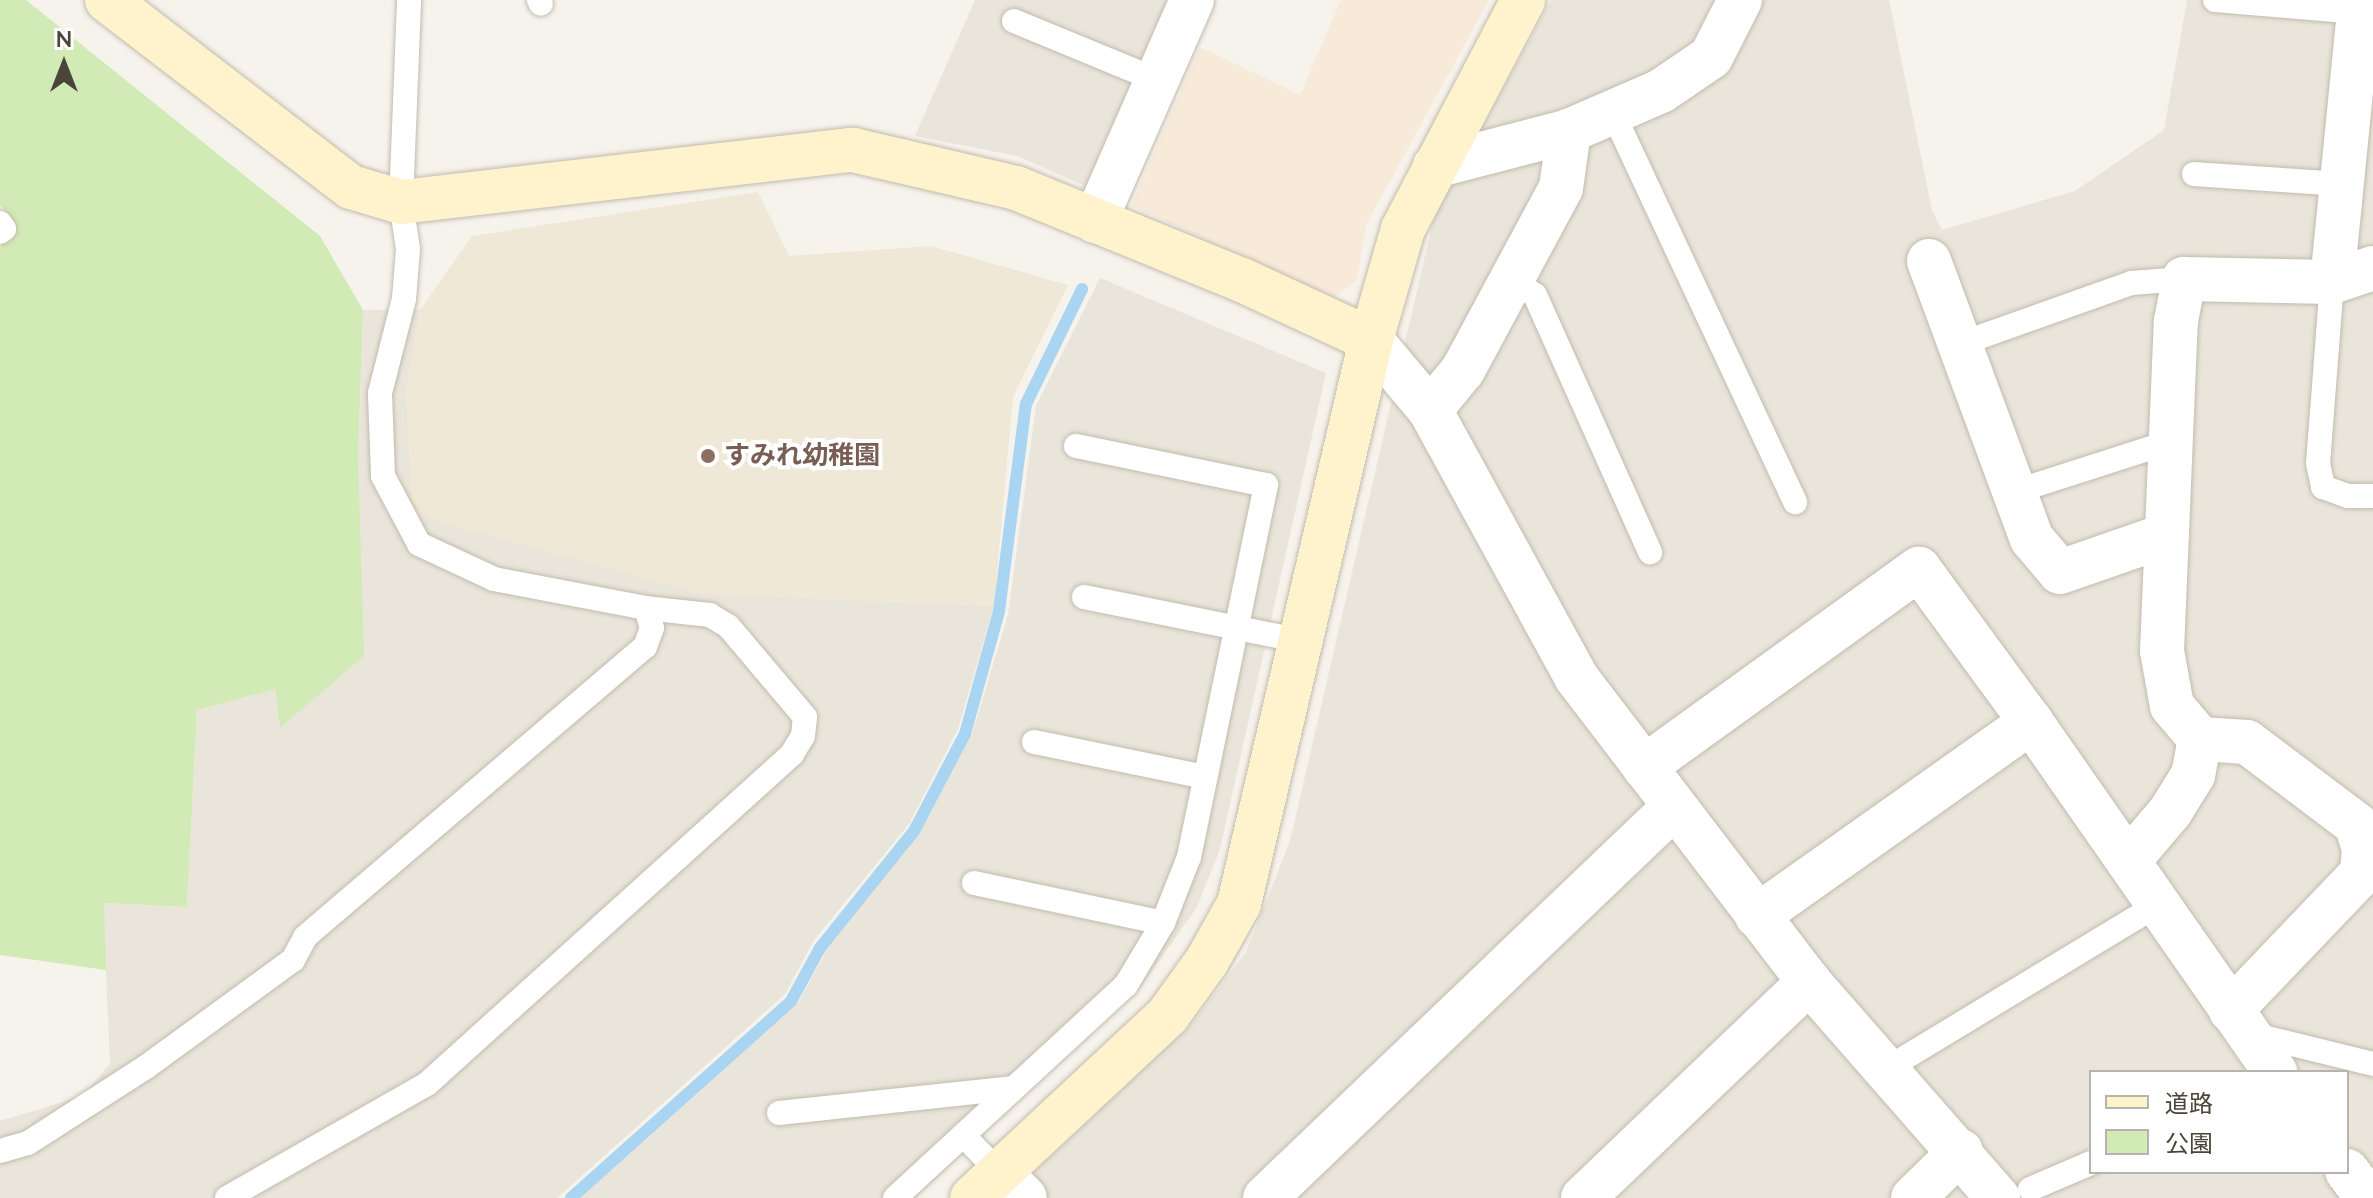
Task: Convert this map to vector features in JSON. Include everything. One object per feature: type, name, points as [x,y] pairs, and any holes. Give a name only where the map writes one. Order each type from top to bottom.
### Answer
[{"type":"street","points":[[107,0],[351,187],[401,202],[853,150],[1016,188],[1371,340],[1430,410],[1576,677],[1809,982],[1961,1151],[2014,1194]]},
{"type":"street","points":[[1095,221],[1192,0]]},
{"type":"street","points":[[999,1190],[1168,1015],[1207,961],[1243,891],[1371,340],[1403,229],[1523,0]]},
{"type":"street","points":[[1435,166],[1569,131],[1661,91],[1711,57],[1740,0]]},
{"type":"street","points":[[2332,282],[2359,6]]},
{"type":"street","points":[[1430,410],[1463,370],[1561,188],[1569,131]]},
{"type":"street","points":[[1929,261],[2032,539],[2060,572],[2167,535]]},
{"type":"street","points":[[2239,1021],[2367,875],[2364,849],[2356,824],[2247,742],[2200,739],[2172,706],[2162,651],[2176,321],[2184,279],[2332,282],[2373,268]]},
{"type":"street","points":[[1644,767],[1919,569],[2130,859],[2155,906],[2274,1070]]},
{"type":"street","points":[[1757,916],[2031,722]]},
{"type":"street","points":[[2130,859],[2170,812],[2193,775],[2200,739]]},
{"type":"street","points":[[1265,1198],[1674,807]]},
{"type":"street","points":[[1583,1198],[1809,982]]},
{"type":"street","points":[[1913,1198],[1961,1151]]},
{"type":"street","points":[[2349,1174],[2367,1198]]},
{"type":"lane","points":[[2215,0],[2359,6]]},
{"type":"lane","points":[[227,1198],[427,1084],[792,754],[803,736],[805,717],[728,626],[710,615],[646,608],[494,579],[419,544],[383,476],[380,393],[404,299],[408,249],[401,202],[405,2]]},
{"type":"lane","points":[[1014,21],[1157,80]]},
{"type":"lane","points":[[1612,111],[1795,502]]},
{"type":"lane","points":[[2194,174],[2341,184]]},
{"type":"lane","points":[[0,223],[4,229],[0,232]]},
{"type":"lane","points":[[1960,344],[2131,283],[2184,279]]},
{"type":"lane","points":[[1512,280],[1535,295],[1650,552]]},
{"type":"lane","points":[[2332,282],[2318,463],[2323,487],[2348,496],[2373,496]]},
{"type":"lane","points":[[2014,492],[2170,442]]},
{"type":"lane","points":[[895,1198],[1126,985],[1163,923],[1189,857],[1266,485],[1076,446]]},
{"type":"lane","points":[[1084,597],[1303,641]]},
{"type":"lane","points":[[0,1151],[28,1143],[146,1067],[293,960],[305,937],[645,647],[652,628],[646,608]]},
{"type":"lane","points":[[1034,742],[1205,777]]},
{"type":"lane","points":[[974,883],[1163,923]]},
{"type":"lane","points":[[1901,1060],[2155,906]]},
{"type":"lane","points":[[2239,1021],[2373,1064]]},
{"type":"lane","points":[[779,1113],[1014,1088]]},
{"type":"lane","points":[[963,1135],[999,1190]]},
{"type":"lane","points":[[2014,1194],[2089,1164]]},
{"type":"shaded area","points":[[975,0],[1200,0],[1117,200],[1017,156],[915,136]]},
{"type":"shaded area","points":[[1341,0],[1489,0],[1366,225],[1357,280],[1334,297],[1131,206],[1200,47],[1300,95]]},
{"type":"shaded area","points":[[1551,0],[1889,0],[1932,210],[1942,230],[2075,191],[2164,130],[2187,0],[2373,0],[2373,1198],[1006,1198],[1190,1026],[1246,952],[1290,841],[1434,217]]},
{"type":"shaded area","name":"すみれ幼稚園","points":[[758,192],[789,256],[931,246],[1068,285],[1013,397],[994,606],[697,593],[412,514],[406,395],[420,310],[472,236]]},
{"type":"shaded area","points":[[1100,278],[1326,373],[1220,849],[1197,907],[1141,987],[915,1198],[579,1198],[797,1004],[828,948],[920,831],[972,734],[1008,615],[1036,406]]},
{"type":"shaded area","points":[[363,310],[420,310],[406,395],[697,593],[994,606],[958,729],[909,824],[814,940],[785,994],[557,1198],[0,1198],[0,1121],[82,1096],[110,1064],[103,903],[187,907],[197,710],[275,688],[280,727],[358,458]]},
{"type":"green space","points":[[0,0],[26,0],[320,236],[363,310],[358,458],[364,656],[280,728],[275,689],[197,710],[187,907],[104,903],[106,970],[0,955],[0,250],[8,214],[0,205]]},
{"type":"waterway","points":[[571,1198],[791,1001],[820,948],[914,831],[965,734],[999,611],[1026,404],[1082,289]]},
{"type":"place","name":"すみれ幼稚園","points":[[708,456]]}]
